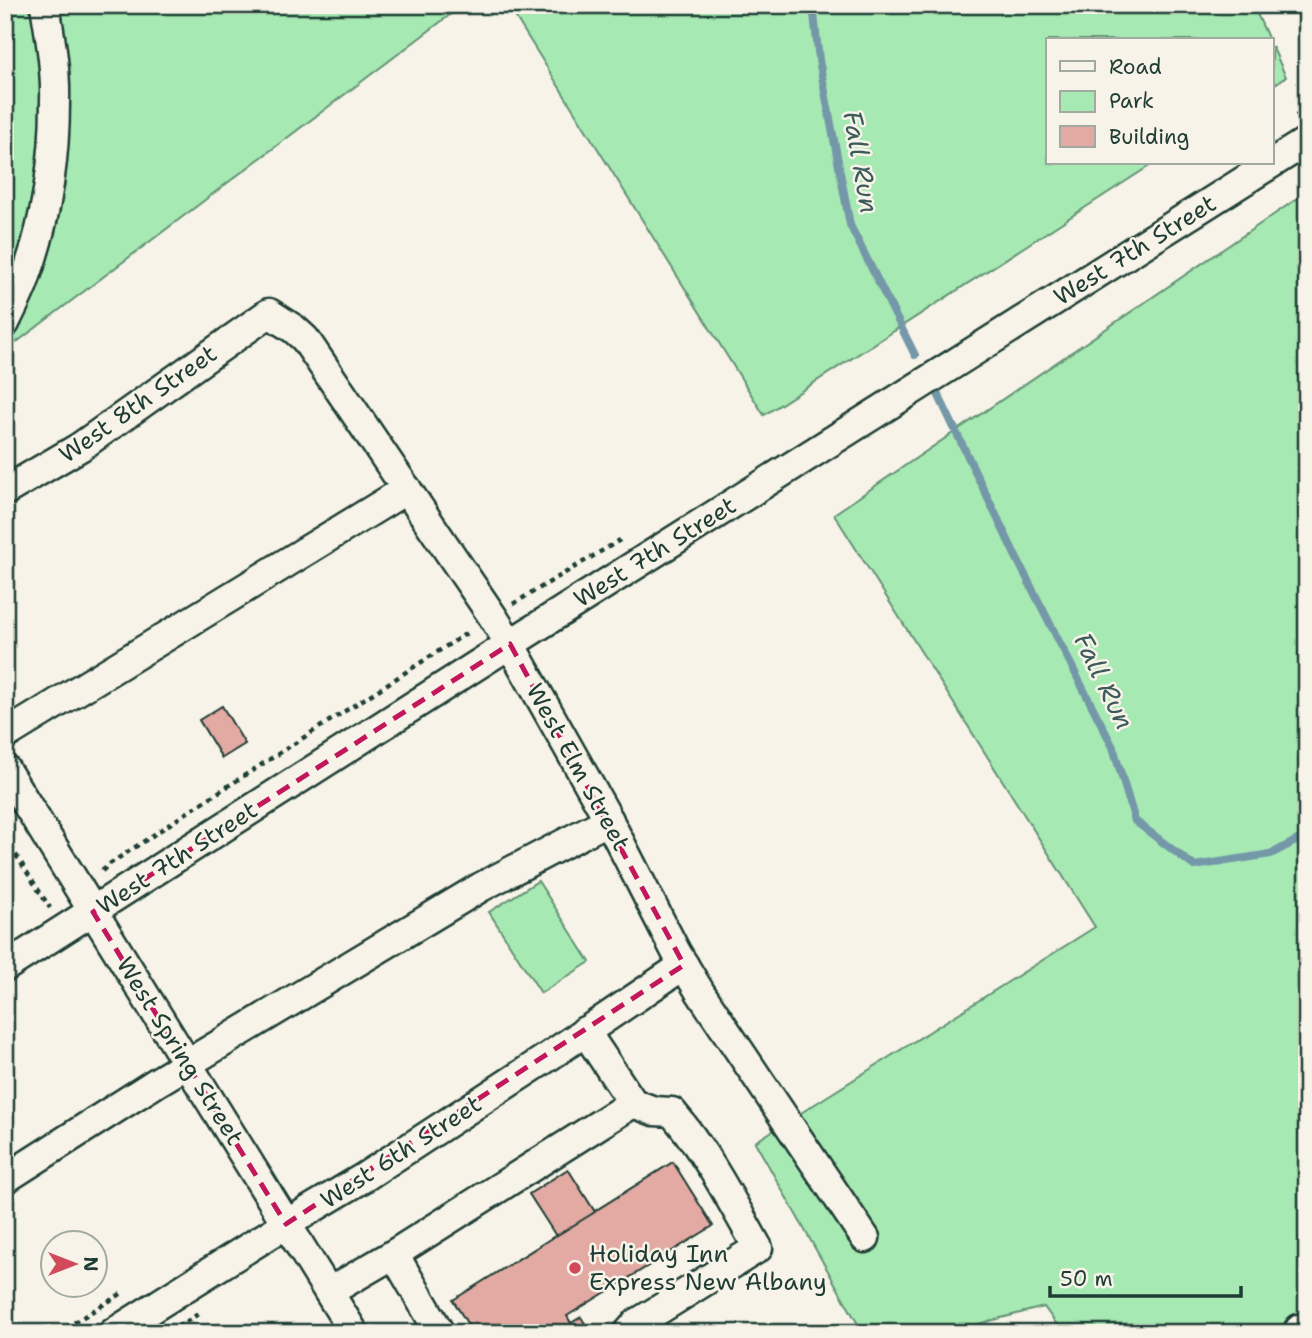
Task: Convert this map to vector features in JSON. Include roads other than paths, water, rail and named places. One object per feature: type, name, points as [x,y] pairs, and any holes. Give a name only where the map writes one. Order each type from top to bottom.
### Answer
[{"type":"street","points":[[5,323],[24,281],[49,193],[55,100],[45,5]]},
{"type":"street","name":"West 7th Street","points":[[1274,162],[1307,141]]},
{"type":"street","name":"West 7th Street","points":[[5,967],[510,644],[1271,164]]},
{"type":"street","name":"West Elm Street","points":[[270,313],[305,339],[510,644],[609,820],[700,992],[866,1238]]},
{"type":"street","name":"West 8th Street","points":[[5,491],[80,447],[270,313]]},
{"type":"street","points":[[5,735],[407,489]]},
{"type":"street","name":"West Spring Street","points":[[5,769],[354,1333]]},
{"type":"street","points":[[5,1180],[79,1131],[481,887],[609,820]]},
{"type":"street","name":"West 6th Street","points":[[113,1333],[363,1178],[684,965]]},
{"type":"street","points":[[585,1031],[633,1103],[654,1111],[672,1112],[687,1130],[758,1248],[636,1324],[628,1333]]},
{"type":"street","points":[[329,1292],[633,1103]]},
{"type":"street","points":[[394,1254],[440,1333]]},
{"type":"waterway","name":"Fall Run","points":[[813,5],[819,60],[850,225],[915,355]]},
{"type":"waterway","name":"Fall Run","points":[[937,392],[1017,559],[1113,747],[1135,821],[1194,866],[1271,854],[1307,835]]},
{"type":"place","name":"Holiday Inn Express New Albany","points":[[575,1268]]}]
